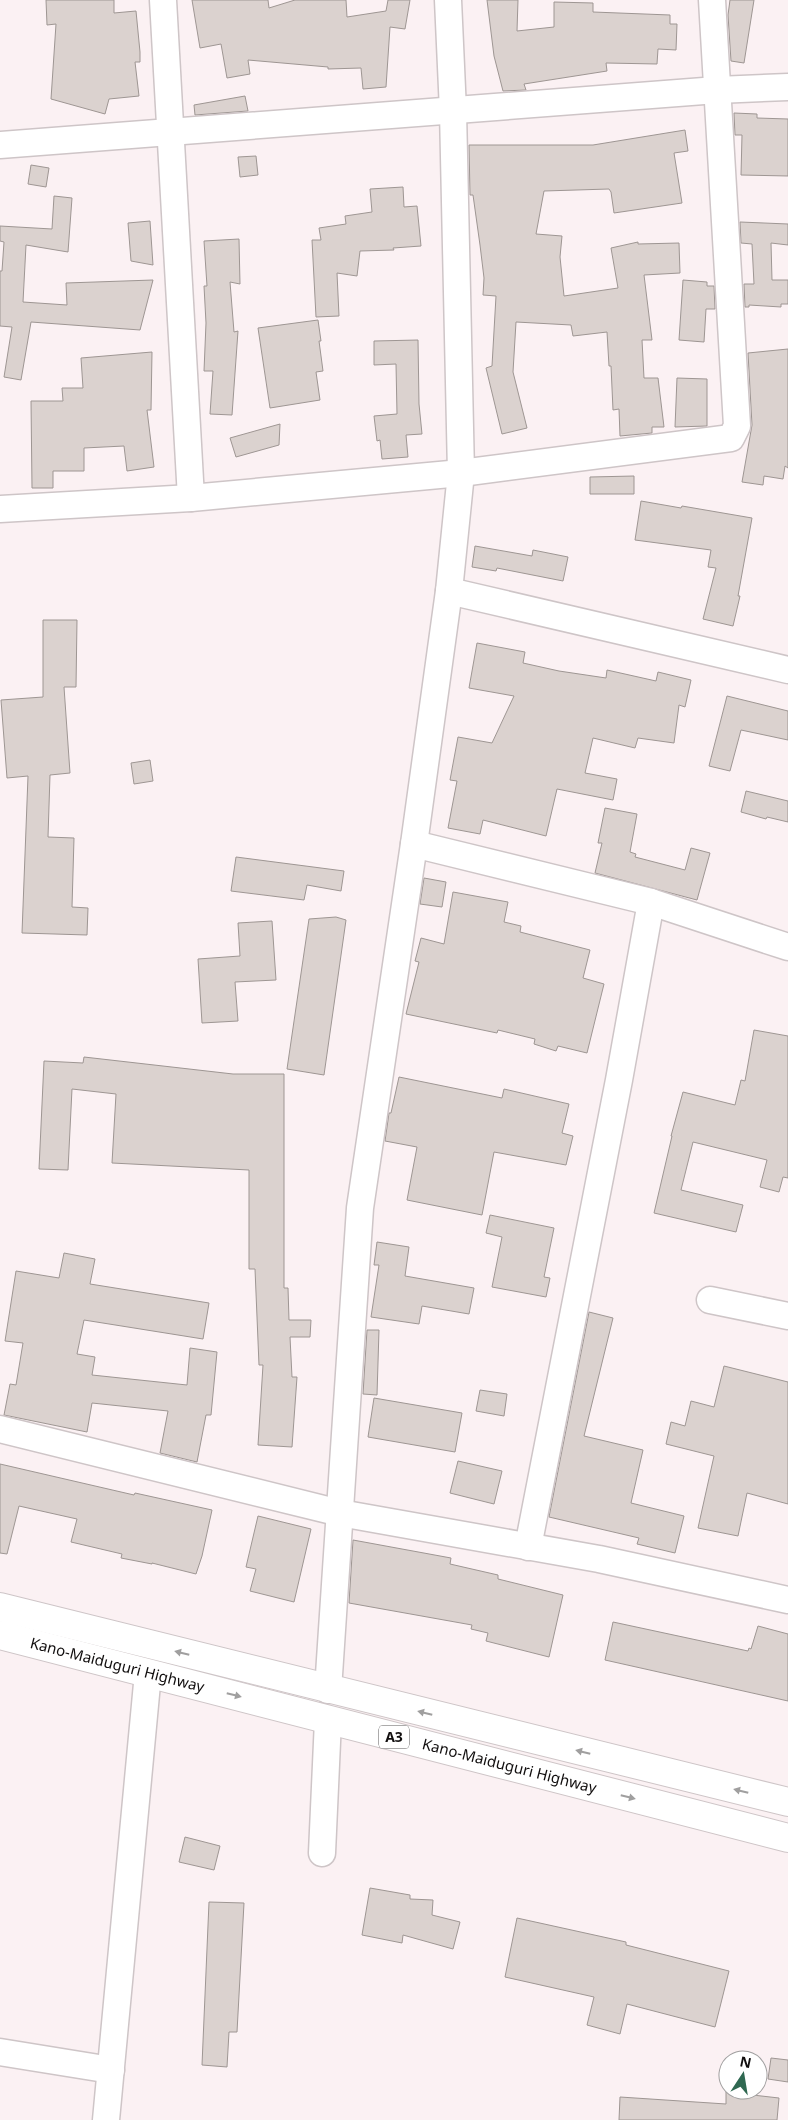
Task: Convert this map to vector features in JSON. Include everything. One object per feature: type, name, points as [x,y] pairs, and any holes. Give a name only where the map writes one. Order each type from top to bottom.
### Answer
[{"type":"highway","name":"Kano-Maiduguri Highway","points":[[0,1607],[328,1690],[788,1802]]},
{"type":"highway","name":"Kano-Maiduguri Highway","points":[[0,1635],[788,1838]]},
{"type":"street","points":[[163,0],[191,498]]},
{"type":"street","points":[[328,1690],[360,1208],[449,591],[461,473],[453,112],[448,0]]},
{"type":"street","points":[[0,508],[191,498],[461,473],[731,438],[737,426],[712,0]]},
{"type":"street","points":[[0,145],[453,112],[717,90],[788,87]]},
{"type":"street","points":[[449,591],[788,670]]},
{"type":"street","points":[[414,844],[651,902],[788,948]]},
{"type":"street","points":[[528,1546],[619,1080],[651,902]]},
{"type":"street","points":[[710,1300],[788,1316]]},
{"type":"street","points":[[0,1429],[340,1513],[599,1559],[788,1600]]},
{"type":"street","points":[[106,2120],[148,1673]]},
{"type":"street","points":[[322,1853],[328,1720]]},
{"type":"street","points":[[0,2052],[110,2070]]},
{"type":"building","points":[[46,0],[114,0],[114,13],[136,11],[140,62],[135,62],[139,96],[109,99],[105,114],[51,99],[56,24],[47,25]]},
{"type":"building","points":[[192,0],[268,0],[269,8],[295,0],[346,0],[347,17],[386,11],[388,0],[410,0],[405,29],[390,27],[386,87],[363,89],[361,68],[328,69],[328,67],[248,60],[250,74],[227,78],[221,44],[200,48]]},
{"type":"building","points":[[487,0],[518,0],[517,31],[554,27],[554,2],[593,3],[593,12],[670,15],[670,24],[677,24],[676,50],[658,49],[657,64],[606,63],[607,71],[524,84],[526,90],[503,91],[494,56]]},
{"type":"building","points":[[730,0],[754,0],[744,63],[731,61],[728,15]]},
{"type":"building","points":[[245,96],[248,111],[195,115],[194,105]]},
{"type":"building","points":[[734,113],[757,114],[757,118],[788,119],[788,176],[741,175],[742,135],[735,135]]},
{"type":"building","points":[[685,130],[688,151],[674,153],[682,203],[614,213],[609,189],[544,191],[536,234],[562,236],[560,257],[564,296],[618,288],[611,248],[638,242],[638,244],[679,243],[680,273],[644,275],[652,340],[642,340],[644,378],[658,378],[664,427],[652,427],[652,433],[620,436],[619,409],[613,410],[607,332],[573,336],[571,325],[516,322],[513,372],[527,428],[502,434],[486,368],[492,366],[496,296],[483,295],[484,278],[480,245],[473,195],[470,195],[469,145],[593,145]]},
{"type":"building","points":[[256,156],[258,175],[240,177],[238,157]]},
{"type":"building","points":[[31,165],[49,168],[46,187],[28,184]]},
{"type":"building","points":[[403,187],[404,207],[417,206],[421,246],[393,248],[394,250],[360,251],[357,276],[337,273],[339,316],[316,317],[312,240],[321,240],[319,228],[346,224],[345,216],[372,212],[370,189]]},
{"type":"building","points":[[54,196],[72,198],[68,252],[26,245],[23,302],[67,305],[66,283],[153,280],[140,330],[31,322],[21,380],[4,377],[12,327],[0,326],[0,271],[2,271],[4,242],[0,241],[0,226],[52,229]]},
{"type":"building","points":[[150,221],[153,265],[131,261],[128,223]]},
{"type":"building","points":[[740,222],[788,224],[788,245],[771,243],[772,280],[788,280],[788,304],[781,304],[781,307],[749,305],[749,307],[745,307],[744,284],[754,284],[752,244],[741,243]]},
{"type":"building","points":[[239,239],[240,284],[230,282],[234,332],[238,331],[232,415],[210,414],[213,371],[204,371],[206,323],[204,286],[207,286],[204,241]]},
{"type":"building","points":[[683,280],[707,282],[707,286],[714,286],[715,309],[706,309],[704,342],[679,340]]},
{"type":"building","points":[[318,320],[323,371],[316,372],[320,400],[270,408],[258,328]]},
{"type":"building","points":[[418,340],[419,404],[422,434],[406,435],[408,457],[382,459],[380,440],[377,441],[374,416],[397,414],[396,364],[374,365],[374,341]]},
{"type":"building","points":[[788,349],[788,468],[785,466],[783,479],[764,476],[763,485],[742,482],[752,425],[748,353]]},
{"type":"building","points":[[152,352],[151,410],[147,410],[154,467],[127,471],[124,446],[84,448],[84,471],[53,471],[53,488],[32,488],[31,401],[63,401],[62,388],[83,388],[81,358]]},
{"type":"building","points":[[677,378],[707,379],[707,426],[675,427]]},
{"type":"building","points":[[280,424],[279,445],[236,457],[230,438]]},
{"type":"building","points":[[634,476],[634,494],[590,494],[590,477]]},
{"type":"building","points":[[641,501],[752,518],[738,596],[740,596],[733,626],[703,619],[716,568],[708,567],[711,550],[635,540]]},
{"type":"building","points":[[475,546],[532,556],[533,550],[568,557],[563,581],[497,568],[496,571],[472,567]]},
{"type":"building","points":[[43,620],[77,620],[76,687],[64,687],[70,773],[50,775],[48,837],[74,838],[72,907],[88,908],[87,935],[22,933],[28,776],[7,778],[1,700],[43,697]]},
{"type":"building","points":[[477,643],[525,652],[523,663],[559,671],[606,678],[607,670],[656,681],[658,672],[691,680],[685,707],[679,705],[674,743],[638,738],[635,748],[593,738],[585,773],[617,779],[613,800],[557,789],[546,836],[483,820],[480,834],[448,828],[457,781],[450,780],[458,737],[492,743],[514,696],[469,688]]},
{"type":"building","points":[[727,696],[788,711],[788,740],[741,730],[730,771],[709,766]]},
{"type":"building","points":[[150,760],[153,781],[134,784],[131,763]]},
{"type":"building","points":[[746,791],[788,801],[788,822],[767,817],[766,819],[741,812]]},
{"type":"building","points":[[605,808],[637,814],[630,852],[636,854],[635,857],[685,870],[691,848],[710,853],[697,900],[595,873],[602,843],[598,843]]},
{"type":"building","points":[[236,857],[344,871],[341,891],[307,885],[304,900],[231,891]]},
{"type":"building","points":[[424,878],[446,882],[442,907],[420,904]]},
{"type":"building","points":[[453,892],[508,902],[504,922],[521,926],[520,932],[590,950],[583,978],[604,984],[587,1053],[558,1046],[556,1051],[534,1044],[535,1039],[498,1030],[497,1033],[406,1014],[419,962],[415,961],[421,938],[444,944]]},
{"type":"building","points":[[336,917],[346,920],[324,1075],[287,1069],[309,919]]},
{"type":"building","points":[[272,921],[276,980],[235,982],[238,1021],[202,1023],[198,959],[240,956],[238,923]]},
{"type":"building","points":[[754,1030],[788,1036],[788,1178],[783,1177],[779,1192],[760,1187],[767,1160],[693,1142],[681,1190],[743,1205],[736,1232],[654,1213],[683,1092],[735,1105],[741,1080],[745,1081]]},
{"type":"building","points":[[84,1057],[233,1074],[284,1074],[284,1288],[288,1288],[289,1320],[311,1320],[310,1337],[290,1337],[292,1377],[297,1377],[292,1447],[258,1445],[263,1365],[259,1365],[255,1269],[249,1269],[249,1170],[112,1163],[116,1094],[72,1089],[68,1170],[39,1169],[44,1061],[83,1063]]},
{"type":"building","points":[[399,1077],[502,1098],[504,1089],[569,1104],[562,1133],[573,1136],[566,1165],[494,1152],[482,1215],[407,1200],[417,1147],[385,1141],[389,1113],[391,1113]]},
{"type":"building","points":[[490,1215],[554,1228],[544,1277],[550,1278],[546,1297],[492,1287],[502,1237],[486,1233]]},
{"type":"building","points":[[377,1242],[409,1247],[405,1276],[474,1288],[469,1314],[422,1306],[419,1324],[371,1317],[379,1265],[374,1265]]},
{"type":"building","points":[[64,1253],[95,1259],[90,1284],[209,1303],[203,1339],[84,1320],[77,1354],[95,1357],[92,1375],[187,1385],[190,1348],[217,1352],[211,1415],[206,1415],[197,1462],[160,1453],[168,1411],[92,1403],[87,1432],[4,1415],[10,1384],[16,1385],[23,1343],[5,1341],[16,1271],[59,1278]]},
{"type":"building","points":[[589,1312],[613,1318],[584,1436],[643,1450],[631,1503],[684,1516],[675,1553],[637,1544],[639,1538],[549,1517]]},
{"type":"building","points":[[367,1330],[379,1330],[377,1395],[363,1394]]},
{"type":"building","points":[[724,1366],[788,1382],[788,1504],[747,1493],[738,1536],[698,1528],[714,1456],[666,1444],[671,1422],[685,1426],[691,1401],[714,1407]]},
{"type":"building","points":[[480,1390],[507,1394],[504,1416],[476,1411]]},
{"type":"building","points":[[374,1398],[462,1413],[455,1452],[368,1437]]},
{"type":"building","points":[[458,1461],[502,1471],[494,1504],[450,1493]]},
{"type":"building","points":[[0,1464],[134,1495],[135,1493],[212,1510],[196,1574],[152,1563],[121,1558],[122,1554],[71,1542],[77,1519],[19,1506],[7,1554],[0,1553]]},
{"type":"building","points":[[258,1516],[311,1529],[294,1602],[250,1591],[256,1569],[246,1567]]},
{"type":"building","points":[[353,1540],[451,1558],[450,1564],[498,1575],[498,1579],[563,1595],[549,1657],[486,1641],[488,1633],[471,1629],[472,1625],[349,1603]]},
{"type":"building","points":[[613,1622],[748,1651],[749,1648],[751,1649],[758,1626],[788,1634],[788,1701],[605,1660]]},
{"type":"building","points":[[185,1837],[220,1846],[214,1870],[179,1862]]},
{"type":"building","points":[[370,1888],[410,1895],[410,1899],[433,1900],[432,1915],[460,1922],[453,1949],[403,1935],[402,1943],[362,1935]]},
{"type":"building","points":[[209,1902],[244,1903],[237,2032],[229,2032],[227,2067],[202,2065]]},
{"type":"building","points":[[517,1918],[626,1942],[626,1945],[729,1971],[715,2027],[627,2004],[620,2034],[587,2025],[594,1997],[505,1977]]},
{"type":"building","points":[[771,2058],[788,2060],[788,2082],[768,2079]]},
{"type":"building","points":[[620,2097],[726,2104],[726,2100],[768,2100],[768,2097],[779,2098],[777,2120],[619,2120]]}]
